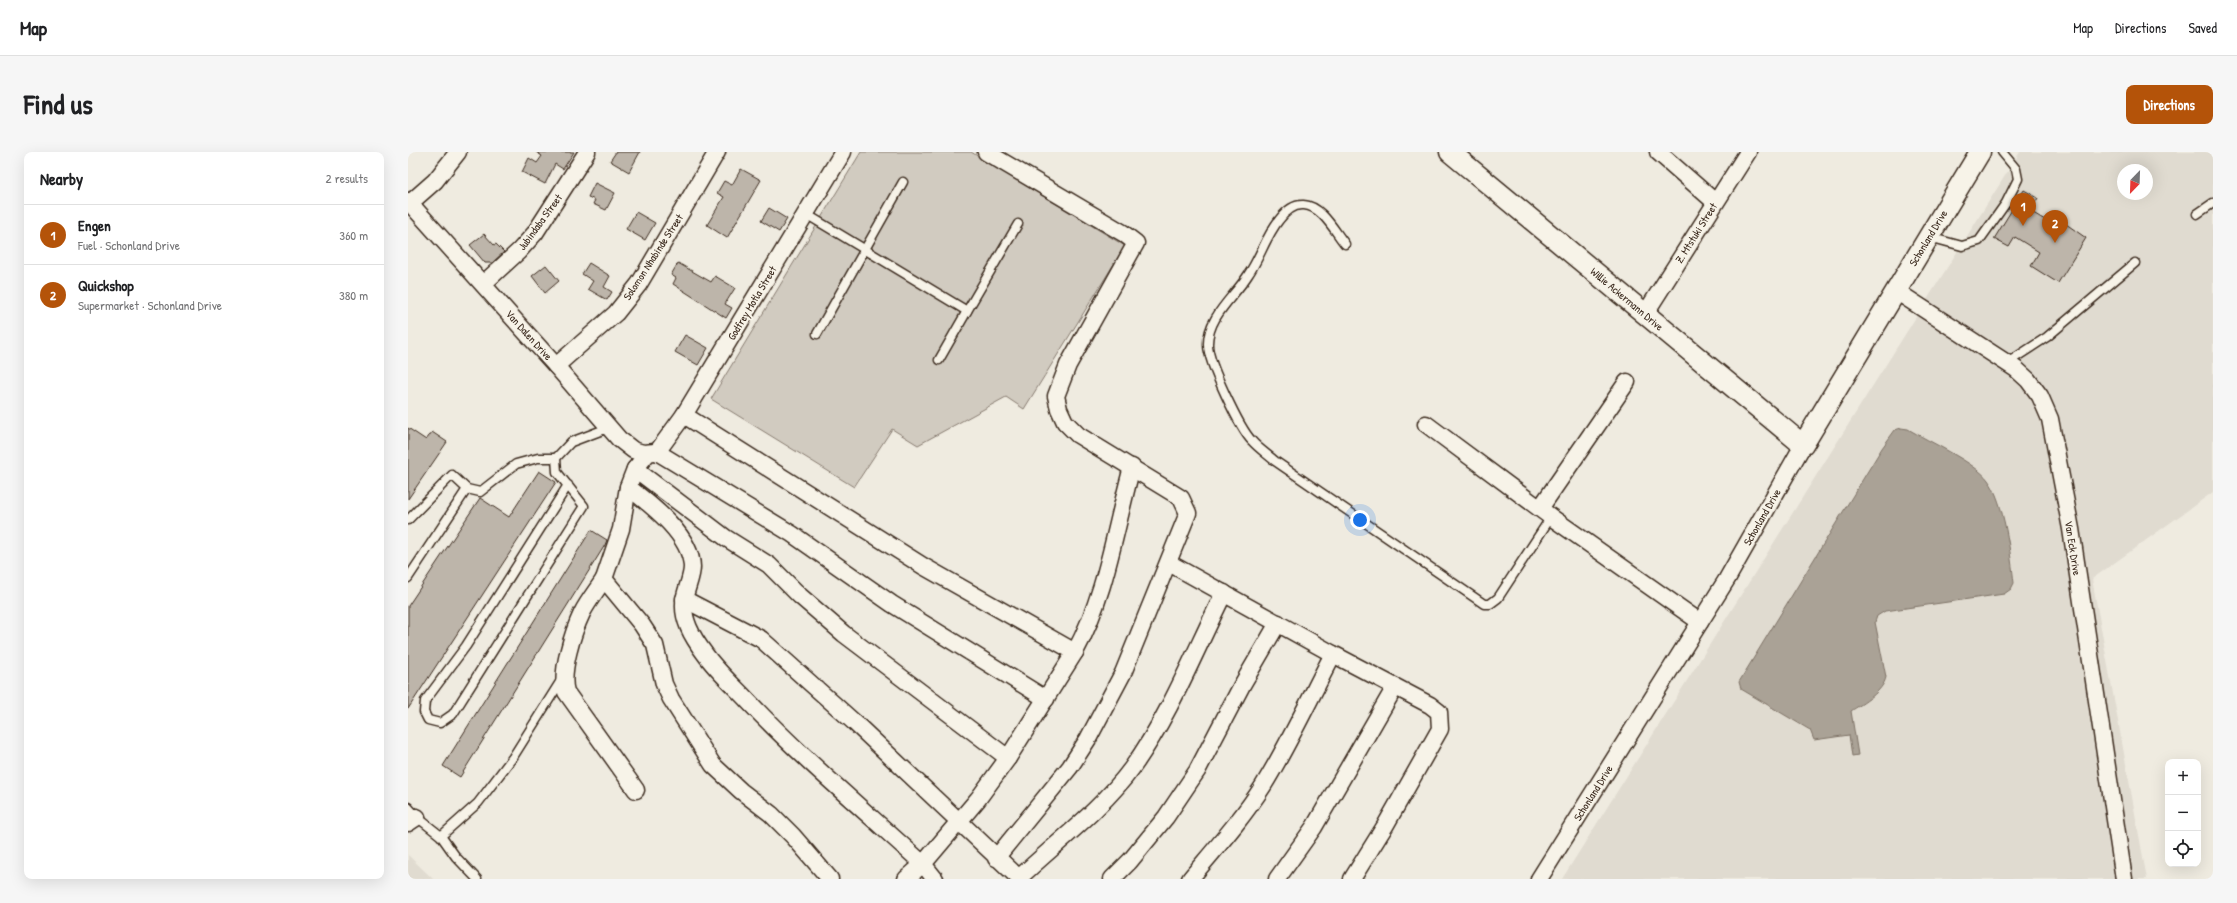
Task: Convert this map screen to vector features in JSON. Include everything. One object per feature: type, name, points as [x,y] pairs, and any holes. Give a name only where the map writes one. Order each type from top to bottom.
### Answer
[{"type":"street","points":[[409,202],[435,181],[458,152]]},
{"type":"street","name":"Jubindaba Street","points":[[483,284],[519,252],[535,233],[587,152]]},
{"type":"street","name":"Solomon Nhabinde Street","points":[[556,366],[616,313],[639,284],[717,152]]},
{"type":"street","name":"Godfrey Motla Street","points":[[563,676],[582,613],[604,579],[621,528],[628,487],[635,469],[684,415],[843,152]]},
{"type":"street","points":[[986,152],[1117,230],[1136,243],[1068,365],[1056,396],[1059,409],[1065,422],[1074,430],[1088,442],[1132,467],[1181,498],[1187,507],[1188,513],[1187,519],[1123,673],[1088,739],[1070,767],[996,858]]},
{"type":"street","name":"Willie Ackermann Drive","points":[[1450,152],[1803,445]]},
{"type":"street","points":[[1658,152],[1716,202]]},
{"type":"street","name":"Z. Mtstuki Street","points":[[1645,314],[1748,152]]},
{"type":"street","name":"Schonland Drive","points":[[1539,879],[1700,622],[1803,445],[1980,152]]},
{"type":"street","name":"Van Dalen Drive","points":[[409,202],[556,366],[608,428],[628,447],[638,452],[652,452],[792,534],[892,604],[1046,700]]},
{"type":"street","name":"Van Eck Drive","points":[[1896,291],[2007,363],[2028,380],[2040,396],[2050,419],[2071,529],[2124,879]]},
{"type":"street","points":[[1546,512],[1627,382]]},
{"type":"street","points":[[684,415],[923,566],[1076,652]]},
{"type":"street","points":[[1426,424],[1700,622]]},
{"type":"street","points":[[906,879],[922,864],[978,799],[1008,758],[1076,652],[1084,637],[1100,593],[1132,467]]},
{"type":"street","points":[[635,469],[726,538],[769,565],[800,596],[844,634],[1008,758]]},
{"type":"street","points":[[628,487],[660,512],[674,529],[690,557],[692,568],[684,599],[685,616],[691,633],[706,657],[774,728],[922,864],[935,879]]},
{"type":"street","points":[[1169,563],[1439,712],[1440,729],[1385,826],[1352,879]]},
{"type":"street","points":[[604,579],[642,624],[655,645],[664,684],[671,699],[713,765],[740,791],[771,814],[793,836],[830,879]]},
{"type":"street","points":[[684,599],[761,639],[855,723],[959,820],[996,858],[1020,878],[1107,797],[1131,768],[1169,704],[1224,593]]},
{"type":"street","points":[[1112,879],[1130,861],[1166,817],[1197,771],[1242,685],[1278,623]]},
{"type":"street","points":[[1190,879],[1262,787],[1285,749],[1333,654]]},
{"type":"street","points":[[563,676],[566,692],[636,790]]},
{"type":"street","points":[[1277,879],[1314,827],[1395,687]]},
{"type":"lane","points":[[1929,237],[1962,246],[1979,241],[2006,203],[2018,179],[2016,169],[2002,152]]},
{"type":"lane","points":[[817,334],[902,182]]},
{"type":"lane","points":[[2197,214],[2213,203]]},
{"type":"lane","points":[[1344,244],[1324,217],[1315,209],[1305,205],[1292,207],[1279,220],[1248,276],[1221,311],[1212,328],[1208,344],[1212,365],[1230,404],[1251,440],[1275,461],[1484,604],[1490,604],[1498,598],[1546,512]]},
{"type":"lane","points":[[806,214],[967,311]]},
{"type":"lane","points":[[939,360],[1018,224]]},
{"type":"lane","points":[[2007,363],[2047,336],[2135,263]]},
{"type":"lane","points":[[408,520],[452,475],[467,489],[480,492],[516,464],[538,458],[556,458],[572,442],[608,428]]},
{"type":"lane","points":[[556,458],[557,472],[568,485],[584,506],[453,714],[440,724],[428,720],[424,712],[425,701],[466,646],[568,485]]},
{"type":"lane","points":[[408,578],[467,489]]},
{"type":"lane","points":[[441,836],[478,802],[513,757],[563,676]]},
{"type":"lane","points":[[411,816],[441,836],[456,857],[477,879]]},
{"type":"shaded area","points":[[861,152],[971,152],[1125,246],[1024,409],[1006,397],[918,445],[892,429],[854,487],[711,399]]},
{"type":"shaded area","points":[[2020,152],[2213,152],[2213,492],[2092,579],[2147,879],[1562,879]]},
{"type":"shaded area","points":[[1901,428],[1908,429],[1963,460],[1982,473],[1988,480],[1994,489],[2006,529],[2014,583],[2011,589],[2004,594],[1885,611],[1877,616],[1875,622],[1886,677],[1881,688],[1877,692],[1867,701],[1851,711],[1858,755],[1852,756],[1849,735],[1814,740],[1810,730],[1741,689],[1739,682],[1882,448],[1895,430]]},
{"type":"shaded area","points":[[408,855],[433,879],[408,879]]},
{"type":"building","points":[[536,152],[574,152],[563,169],[555,164],[545,184],[522,172],[529,158],[537,163],[542,156]]},
{"type":"building","points":[[616,152],[640,152],[629,172],[610,161]]},
{"type":"building","points":[[741,169],[761,180],[727,238],[707,225],[724,197],[717,193],[724,181],[732,185]]},
{"type":"building","points":[[595,183],[615,193],[606,210],[593,204],[595,200],[588,197]]},
{"type":"building","points":[[2024,190],[2038,198],[2030,211],[2055,226],[2059,219],[2086,238],[2058,283],[2031,266],[2039,252],[2015,237],[2009,247],[1994,239]]},
{"type":"building","points":[[769,208],[787,219],[779,232],[761,221]]},
{"type":"building","points":[[636,212],[655,223],[645,240],[626,229]]},
{"type":"building","points":[[484,234],[494,245],[496,244],[504,252],[492,263],[485,263],[470,245]]},
{"type":"building","points":[[589,263],[610,276],[604,287],[612,292],[607,300],[588,289],[593,281],[582,274]]},
{"type":"building","points":[[678,263],[711,282],[715,276],[735,288],[725,304],[732,308],[726,318],[673,284],[676,278],[671,275]]},
{"type":"building","points":[[546,265],[559,281],[545,293],[532,276]]},
{"type":"building","points":[[685,335],[708,348],[698,365],[675,352]]},
{"type":"building","points":[[408,428],[426,440],[432,432],[447,442],[408,499]]},
{"type":"building","points":[[539,471],[556,482],[408,709],[408,606],[480,498],[509,517]]},
{"type":"building","points":[[591,530],[607,540],[605,545],[460,777],[443,766]]},
{"type":"place","name":"Engen","points":[[2023,226]]},
{"type":"place","name":"Quickshop","points":[[2055,243]]}]
